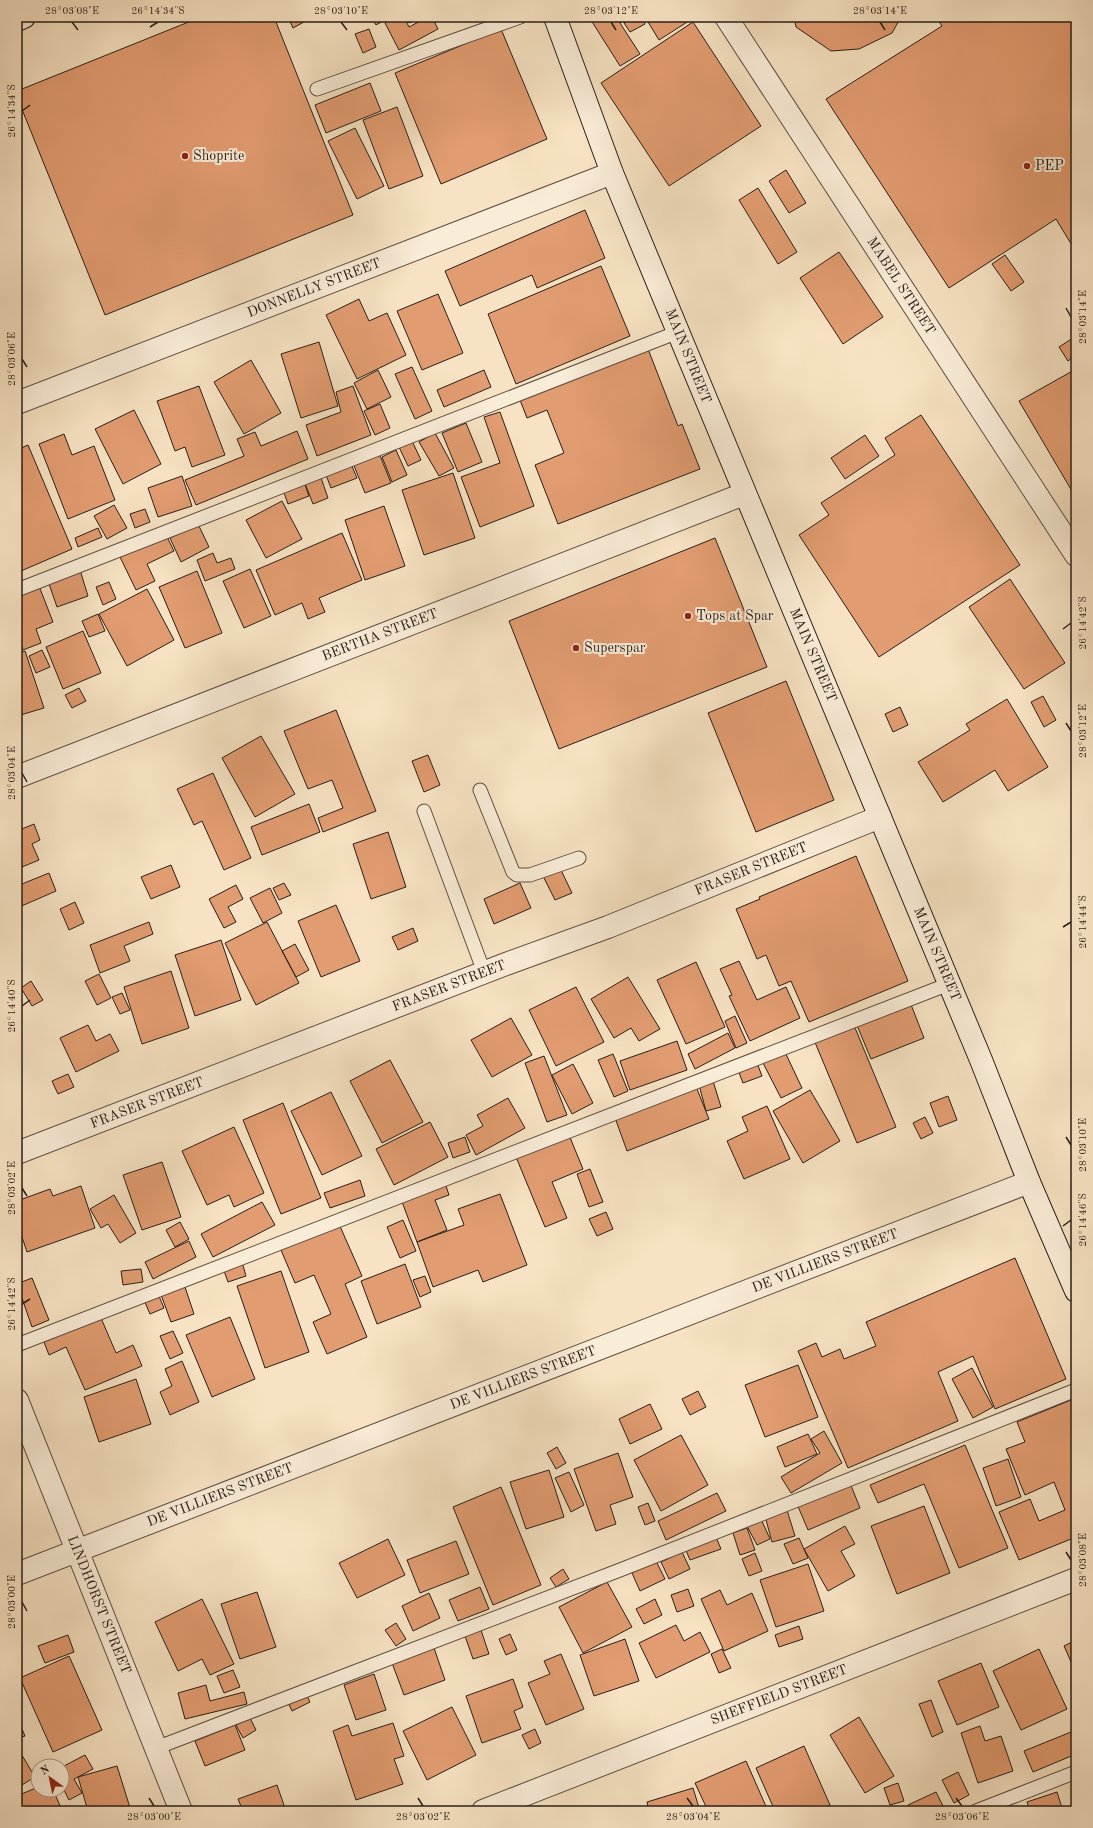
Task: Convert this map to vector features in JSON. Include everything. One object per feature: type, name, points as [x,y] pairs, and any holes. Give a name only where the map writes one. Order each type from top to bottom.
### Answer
[{"type":"street","points":[[17,20],[24,17]]},
{"type":"street","name":"MAIN STREET","points":[[555,17],[612,172],[744,494],[949,984],[1028,1182],[1071,1266],[1076,1291]]},
{"type":"street","name":"MABEL STREET","points":[[726,17],[1076,555]]},
{"type":"street","name":"DONNELLY STREET","points":[[17,403],[612,172]]},
{"type":"street","name":"BERTHA STREET","points":[[17,777],[744,494]]},
{"type":"street","name":"FRASER STREET","points":[[17,1153],[484,972],[608,927],[880,817]]},
{"type":"street","name":"DE VILLIERS STREET","points":[[17,1574],[1028,1182]]},
{"type":"street","name":"LINDHORST STREET","points":[[17,1400],[181,1811]]},
{"type":"street","name":"SHEFFIELD STREET","points":[[483,1811],[1076,1579]]},
{"type":"lane","points":[[316,89],[520,17]]},
{"type":"lane","points":[[17,590],[678,332]]},
{"type":"lane","points":[[480,790],[513,872],[517,875],[530,875],[579,858]]},
{"type":"lane","points":[[424,811],[484,972]]},
{"type":"lane","points":[[17,1345],[949,984]]},
{"type":"lane","points":[[156,1748],[612,1573],[1076,1390]]},
{"type":"lane","points":[[976,1811],[1076,1772]]},
{"type":"building","name":"Shoprite","points":[[201,17],[274,17],[353,215],[105,315],[17,97],[17,91]]},
{"type":"building","points":[[288,17],[313,17],[293,28]]},
{"type":"building","points":[[371,17],[390,17],[376,25]]},
{"type":"building","points":[[396,17],[404,17],[409,27],[428,17],[432,17],[438,29],[399,50],[385,23]]},
{"type":"building","points":[[407,17],[421,17],[409,23]]},
{"type":"building","points":[[457,17],[469,17],[459,21]]},
{"type":"building","points":[[589,17],[630,17],[620,23],[640,54],[620,66]]},
{"type":"building","points":[[635,17],[641,17],[645,24],[630,32],[624,23]]},
{"type":"building","points":[[645,17],[695,17],[659,40]]},
{"type":"building","points":[[794,17],[901,17],[892,33],[859,49],[831,51],[796,27]]},
{"type":"building","points":[[936,17],[1076,17],[1076,252],[1056,219],[949,288],[826,99],[942,26]]},
{"type":"building","points":[[693,22],[761,126],[669,186],[601,83]]},
{"type":"building","points":[[369,29],[376,47],[363,53],[355,34]]},
{"type":"building","points":[[501,29],[547,139],[441,184],[395,73]]},
{"type":"building","points":[[370,83],[381,111],[326,133],[315,105]]},
{"type":"building","points":[[397,107],[423,176],[389,189],[363,120]]},
{"type":"building","points":[[355,128],[384,186],[357,199],[328,141]]},
{"type":"building","points":[[786,170],[806,203],[789,213],[769,181]]},
{"type":"building","points":[[758,188],[797,252],[778,264],[739,200]]},
{"type":"building","points":[[585,210],[605,258],[537,288],[532,275],[460,306],[445,271]]},
{"type":"building","points":[[839,252],[883,317],[843,344],[800,278]]},
{"type":"building","points":[[1005,255],[1024,282],[1011,291],[992,264]]},
{"type":"building","points":[[601,266],[630,336],[516,384],[488,314]]},
{"type":"building","points":[[438,294],[463,353],[422,370],[397,311]]},
{"type":"building","points":[[359,299],[369,321],[387,313],[406,355],[357,379],[326,315]]},
{"type":"building","points":[[1076,336],[1076,355],[1068,361],[1059,347]]},
{"type":"building","points":[[319,342],[338,406],[301,418],[281,354]]},
{"type":"building","points":[[648,349],[678,426],[682,424],[700,469],[558,524],[535,465],[564,453],[547,410],[527,418],[520,400]]},
{"type":"building","points":[[251,360],[281,413],[244,434],[214,382]]},
{"type":"building","points":[[412,367],[432,411],[415,419],[395,374]]},
{"type":"building","points":[[1076,369],[1076,498],[1019,401]]},
{"type":"building","points":[[378,370],[391,397],[367,409],[354,383]]},
{"type":"building","points":[[484,370],[491,387],[444,407],[437,390]]},
{"type":"building","points":[[199,386],[225,455],[192,467],[185,447],[175,451],[157,401]]},
{"type":"building","points":[[353,386],[371,435],[317,456],[306,425],[341,412],[336,392]]},
{"type":"building","points":[[380,404],[390,428],[375,435],[364,411]]},
{"type":"building","points":[[134,410],[161,464],[123,484],[95,429]]},
{"type":"building","points":[[500,412],[534,506],[480,527],[461,477],[500,463],[484,417]]},
{"type":"building","points":[[921,415],[1020,565],[879,657],[799,535],[829,515],[821,503],[895,455],[885,438]]},
{"type":"building","points":[[466,423],[482,462],[458,472],[442,433]]},
{"type":"building","points":[[297,431],[308,459],[196,505],[185,480],[244,456],[237,439],[255,432],[261,446]]},
{"type":"building","points":[[435,433],[454,468],[439,476],[419,442]]},
{"type":"building","points":[[64,434],[72,455],[94,446],[115,500],[68,519],[39,444]]},
{"type":"building","points":[[865,435],[879,456],[845,479],[831,458]]},
{"type":"building","points":[[412,441],[421,460],[408,466],[399,447]]},
{"type":"building","points":[[28,445],[72,549],[21,571],[17,561],[17,450]]},
{"type":"building","points":[[396,450],[407,475],[392,482],[382,457]]},
{"type":"building","points":[[379,453],[391,483],[365,493],[353,463]]},
{"type":"building","points":[[351,464],[357,478],[331,488],[326,475]]},
{"type":"building","points":[[453,473],[475,538],[424,555],[402,490]]},
{"type":"building","points":[[320,475],[328,498],[313,504],[304,481]]},
{"type":"building","points":[[182,476],[192,506],[158,517],[148,488]]},
{"type":"building","points":[[304,482],[309,496],[288,504],[283,490]]},
{"type":"building","points":[[282,501],[302,539],[266,558],[246,520]]},
{"type":"building","points":[[114,505],[127,528],[107,539],[94,516]]},
{"type":"building","points":[[384,506],[405,566],[365,580],[345,520]]},
{"type":"building","points":[[145,509],[150,522],[135,528],[130,514]]},
{"type":"building","points":[[198,524],[209,547],[181,562],[170,538]]},
{"type":"building","points":[[98,528],[102,537],[78,547],[75,538]]},
{"type":"building","points":[[342,533],[362,580],[319,598],[325,612],[308,619],[302,603],[275,615],[256,570]]},
{"type":"building","points":[[166,535],[174,551],[147,564],[155,581],[136,590],[120,557]]},
{"type":"building","points":[[715,538],[767,667],[559,749],[509,621]]},
{"type":"building","points":[[213,553],[217,563],[231,558],[235,569],[205,581],[197,560]]},
{"type":"building","points":[[250,569],[271,616],[244,628],[223,581]]},
{"type":"building","points":[[80,570],[88,596],[57,607],[48,581]]},
{"type":"building","points":[[197,571],[222,633],[185,648],[159,587]]},
{"type":"building","points":[[1010,579],[1065,663],[1024,689],[969,607]]},
{"type":"building","points":[[109,582],[116,599],[103,605],[96,587]]},
{"type":"building","points":[[39,586],[53,622],[36,629],[41,643],[23,650],[17,635],[17,595]]},
{"type":"building","points":[[147,589],[174,640],[127,666],[99,614]]},
{"type":"building","points":[[98,614],[105,631],[89,637],[82,621]]},
{"type":"building","points":[[83,631],[101,673],[63,689],[46,647]]},
{"type":"building","points":[[42,650],[50,667],[36,673],[29,656]]},
{"type":"building","points":[[25,651],[44,708],[17,716],[17,654]]},
{"type":"building","points":[[786,681],[834,800],[756,832],[708,713]]},
{"type":"building","points":[[79,688],[86,701],[72,708],[65,695]]},
{"type":"building","points":[[1043,696],[1056,720],[1044,727],[1031,702]]},
{"type":"building","points":[[1007,699],[1048,767],[1008,791],[995,770],[943,802],[918,762],[970,730],[966,724]]},
{"type":"building","points":[[900,707],[908,725],[893,732],[885,714]]},
{"type":"building","points":[[336,710],[376,811],[323,832],[318,818],[343,808],[332,780],[308,789],[284,731]]},
{"type":"building","points":[[261,736],[295,794],[255,817],[222,758]]},
{"type":"building","points":[[428,755],[440,785],[424,792],[412,761]]},
{"type":"building","points":[[213,773],[251,858],[224,870],[202,821],[194,825],[177,789]]},
{"type":"building","points":[[309,804],[320,832],[262,855],[251,827]]},
{"type":"building","points":[[34,824],[40,840],[32,844],[39,860],[17,869],[17,831]]},
{"type":"building","points":[[388,832],[406,887],[371,899],[353,844]]},
{"type":"building","points":[[856,856],[908,981],[809,1022],[791,981],[779,986],[766,955],[757,959],[736,909],[760,899],[759,897]]},
{"type":"building","points":[[171,865],[180,887],[151,899],[141,877]]},
{"type":"building","points":[[560,868],[572,893],[555,900],[543,876]]},
{"type":"building","points":[[49,873],[56,891],[17,908],[17,886]]},
{"type":"building","points":[[284,883],[291,895],[279,900],[273,888]]},
{"type":"building","points":[[520,883],[531,908],[494,924],[484,899]]},
{"type":"building","points":[[236,885],[243,899],[228,907],[236,922],[224,928],[209,899]]},
{"type":"building","points":[[270,888],[282,913],[263,923],[250,898]]},
{"type":"building","points":[[75,902],[84,923],[69,930],[60,909]]},
{"type":"building","points":[[336,905],[360,961],[321,977],[298,921]]},
{"type":"building","points":[[149,922],[153,934],[124,946],[130,961],[100,973],[90,945]]},
{"type":"building","points":[[267,922],[299,983],[256,1005],[225,943]]},
{"type":"building","points":[[413,928],[418,941],[398,950],[392,937]]},
{"type":"building","points":[[221,940],[241,1000],[195,1016],[175,955]]},
{"type":"building","points":[[295,944],[309,970],[296,977],[282,951]]},
{"type":"building","points":[[739,961],[757,1000],[786,987],[800,1018],[750,1041],[729,996],[732,995],[720,969]]},
{"type":"building","points":[[696,962],[725,1027],[686,1044],[657,980]]},
{"type":"building","points":[[171,971],[189,1028],[142,1044],[124,987]]},
{"type":"building","points":[[99,974],[111,998],[97,1005],[85,981]]},
{"type":"building","points":[[628,977],[660,1029],[639,1041],[631,1028],[614,1038],[591,999]]},
{"type":"building","points":[[31,981],[43,1000],[32,1006],[21,988]]},
{"type":"building","points":[[576,987],[604,1042],[556,1066],[529,1010]]},
{"type":"building","points":[[122,993],[130,1010],[120,1014],[112,997]]},
{"type":"building","points":[[910,1002],[924,1038],[871,1059],[856,1023]]},
{"type":"building","points":[[735,1016],[747,1043],[736,1048],[725,1021]]},
{"type":"building","points":[[511,1018],[532,1055],[492,1077],[471,1040]]},
{"type":"building","points":[[853,1023],[896,1127],[857,1143],[814,1040]]},
{"type":"building","points":[[88,1025],[96,1041],[110,1034],[119,1051],[76,1072],[60,1038]]},
{"type":"building","points":[[728,1033],[735,1048],[695,1069],[688,1054]]},
{"type":"building","points":[[677,1041],[687,1070],[630,1090],[620,1061]]},
{"type":"building","points":[[784,1050],[802,1088],[781,1098],[762,1061]]},
{"type":"building","points":[[613,1054],[628,1091],[614,1097],[598,1060]]},
{"type":"building","points":[[544,1056],[567,1115],[547,1122],[525,1063]]},
{"type":"building","points":[[390,1060],[423,1122],[382,1143],[350,1081]]},
{"type":"building","points":[[757,1063],[762,1076],[743,1083],[738,1070]]},
{"type":"building","points":[[573,1064],[593,1103],[572,1114],[552,1075]]},
{"type":"building","points":[[68,1074],[74,1087],[58,1094],[52,1081]]},
{"type":"building","points":[[713,1081],[721,1107],[706,1111],[699,1085]]},
{"type":"building","points":[[695,1084],[709,1119],[627,1151],[614,1115]]},
{"type":"building","points":[[810,1090],[840,1141],[803,1163],[773,1111]]},
{"type":"building","points":[[331,1092],[362,1156],[322,1175],[291,1111]]},
{"type":"building","points":[[948,1096],[957,1120],[939,1127],[930,1103]]},
{"type":"building","points":[[508,1098],[525,1128],[476,1155],[466,1135],[483,1126],[477,1115]]},
{"type":"building","points":[[283,1103],[321,1198],[281,1214],[243,1120]]},
{"type":"building","points":[[767,1106],[790,1159],[744,1179],[727,1141],[748,1131],[742,1117]]},
{"type":"building","points":[[925,1117],[933,1133],[921,1139],[913,1123]]},
{"type":"building","points":[[430,1122],[448,1157],[394,1185],[376,1149]]},
{"type":"building","points":[[234,1127],[264,1193],[234,1207],[229,1195],[207,1205],[182,1151]]},
{"type":"building","points":[[569,1135],[583,1169],[552,1182],[567,1218],[545,1227],[516,1157]]},
{"type":"building","points":[[465,1137],[470,1152],[453,1158],[448,1143]]},
{"type":"building","points":[[162,1162],[181,1217],[142,1230],[123,1175]]},
{"type":"building","points":[[590,1169],[603,1202],[589,1207],[577,1174]]},
{"type":"building","points":[[360,1180],[365,1196],[330,1208],[324,1193]]},
{"type":"building","points":[[445,1183],[449,1195],[435,1200],[447,1230],[417,1242],[401,1199]]},
{"type":"building","points":[[81,1186],[95,1228],[27,1252],[17,1222],[17,1201],[50,1189],[53,1196]]},
{"type":"building","points":[[500,1194],[527,1265],[483,1282],[478,1270],[433,1287],[417,1242],[464,1225],[458,1209]]},
{"type":"building","points":[[114,1195],[136,1233],[120,1243],[108,1224],[101,1228],[90,1209]]},
{"type":"building","points":[[262,1202],[275,1225],[213,1257],[201,1234]]},
{"type":"building","points":[[606,1212],[613,1229],[597,1236],[589,1219]]},
{"type":"building","points":[[403,1220],[416,1251],[400,1258],[387,1227]]},
{"type":"building","points":[[180,1222],[189,1239],[175,1247],[166,1230]]},
{"type":"building","points":[[339,1224],[362,1276],[345,1284],[367,1337],[327,1354],[313,1322],[331,1314],[314,1275],[295,1283],[281,1250]]},
{"type":"building","points":[[189,1241],[196,1257],[153,1279],[145,1262]]},
{"type":"building","points":[[1015,1258],[1066,1379],[995,1409],[973,1356],[938,1372],[958,1421],[848,1468],[798,1351],[816,1343],[822,1357],[840,1349],[844,1359],[876,1346],[866,1322]]},
{"type":"building","points":[[242,1262],[246,1276],[228,1282],[223,1268]]},
{"type":"building","points":[[405,1264],[421,1307],[377,1324],[361,1281]]},
{"type":"building","points":[[141,1269],[143,1282],[123,1285],[121,1271]]},
{"type":"building","points":[[281,1271],[309,1352],[265,1368],[237,1286]]},
{"type":"building","points":[[425,1276],[431,1292],[420,1297],[413,1280]]},
{"type":"building","points":[[32,1278],[49,1320],[32,1327],[17,1284]]},
{"type":"building","points":[[184,1284],[194,1314],[171,1322],[160,1292]]},
{"type":"building","points":[[158,1294],[164,1308],[150,1314],[144,1300]]},
{"type":"building","points":[[230,1317],[255,1379],[212,1397],[186,1335]]},
{"type":"building","points":[[101,1318],[116,1353],[133,1345],[142,1366],[85,1390],[66,1347],[49,1355],[44,1342]]},
{"type":"building","points":[[173,1331],[183,1353],[170,1359],[160,1336]]},
{"type":"building","points":[[182,1361],[199,1402],[170,1415],[160,1392],[172,1386],[165,1369]]},
{"type":"building","points":[[798,1365],[818,1417],[765,1437],[745,1385]]},
{"type":"building","points":[[972,1368],[993,1407],[973,1418],[952,1379]]},
{"type":"building","points":[[136,1379],[151,1424],[99,1442],[84,1397]]},
{"type":"building","points":[[698,1391],[706,1407],[690,1415],[682,1399]]},
{"type":"building","points":[[1076,1398],[1076,1537],[1019,1560],[999,1512],[1030,1499],[1039,1521],[1065,1510],[1054,1482],[1025,1495],[1006,1449],[1025,1442],[1017,1422]]},
{"type":"building","points":[[650,1404],[662,1429],[630,1444],[619,1419]]},
{"type":"building","points":[[824,1431],[842,1463],[791,1493],[781,1477],[820,1453],[811,1439]]},
{"type":"building","points":[[808,1434],[817,1454],[785,1467],[777,1447]]},
{"type":"building","points":[[681,1435],[708,1485],[661,1511],[634,1460]]},
{"type":"building","points":[[965,1445],[1008,1548],[959,1568],[924,1484],[878,1503],[870,1485]]},
{"type":"building","points":[[557,1447],[566,1463],[556,1469],[547,1453]]},
{"type":"building","points":[[618,1453],[633,1497],[610,1505],[616,1524],[596,1531],[574,1469]]},
{"type":"building","points":[[1008,1459],[1021,1497],[996,1506],[983,1468]]},
{"type":"building","points":[[549,1470],[564,1517],[526,1529],[510,1482]]},
{"type":"building","points":[[569,1472],[584,1505],[571,1512],[555,1478]]},
{"type":"building","points":[[850,1483],[860,1508],[808,1530],[797,1504]]},
{"type":"building","points":[[501,1487],[541,1585],[493,1605],[453,1507]]},
{"type":"building","points":[[717,1493],[726,1511],[666,1540],[658,1521]]},
{"type":"building","points":[[648,1503],[655,1521],[645,1525],[638,1507]]},
{"type":"building","points":[[924,1506],[950,1573],[897,1594],[871,1526]]},
{"type":"building","points":[[787,1510],[795,1536],[772,1542],[765,1516]]},
{"type":"building","points":[[761,1519],[770,1539],[757,1545],[747,1526]]},
{"type":"building","points":[[845,1526],[855,1544],[841,1551],[855,1576],[828,1591],[804,1549]]},
{"type":"building","points":[[747,1528],[755,1550],[740,1555],[733,1533]]},
{"type":"building","points":[[716,1537],[721,1549],[690,1560],[685,1548]]},
{"type":"building","points":[[799,1538],[808,1558],[793,1564],[784,1544]]},
{"type":"building","points":[[388,1539],[405,1575],[357,1598],[339,1563]]},
{"type":"building","points":[[456,1541],[469,1574],[420,1593],[407,1560]]},
{"type":"building","points":[[682,1552],[690,1569],[669,1579],[661,1562]]},
{"type":"building","points":[[755,1553],[762,1571],[749,1576],[742,1559]]},
{"type":"building","points":[[656,1561],[665,1579],[640,1591],[632,1573]]},
{"type":"building","points":[[808,1564],[824,1611],[776,1627],[760,1580]]},
{"type":"building","points":[[563,1569],[569,1579],[556,1587],[550,1578]]},
{"type":"building","points":[[607,1582],[632,1627],[583,1653],[559,1607]]},
{"type":"building","points":[[480,1587],[489,1609],[458,1621],[449,1600]]},
{"type":"building","points":[[688,1589],[694,1606],[677,1612],[671,1595]]},
{"type":"building","points":[[720,1590],[727,1605],[752,1593],[768,1631],[724,1651],[701,1599]]},
{"type":"building","points":[[257,1592],[276,1647],[240,1659],[221,1604]]},
{"type":"building","points":[[429,1593],[440,1618],[413,1631],[402,1606]]},
{"type":"building","points":[[202,1599],[234,1664],[210,1675],[202,1659],[178,1671],[155,1622]]},
{"type":"building","points":[[655,1599],[662,1615],[644,1624],[636,1609]]},
{"type":"building","points":[[396,1623],[406,1639],[396,1646],[385,1630]]},
{"type":"building","points":[[676,1625],[684,1641],[700,1632],[710,1652],[656,1678],[639,1643]]},
{"type":"building","points":[[799,1626],[803,1639],[779,1647],[775,1635]]},
{"type":"building","points":[[481,1630],[489,1654],[473,1659],[465,1636]]},
{"type":"building","points":[[510,1634],[517,1650],[506,1655],[499,1639]]},
{"type":"building","points":[[68,1635],[74,1652],[45,1663],[38,1646]]},
{"type":"building","points":[[625,1639],[639,1681],[594,1696],[580,1655]]},
{"type":"building","points":[[1076,1640],[1076,1673],[1064,1646]]},
{"type":"building","points":[[434,1648],[445,1680],[404,1695],[392,1663]]},
{"type":"building","points":[[722,1649],[731,1668],[719,1673],[711,1654]]},
{"type":"building","points":[[1039,1649],[1067,1709],[1021,1730],[993,1671]]},
{"type":"building","points":[[561,1654],[584,1709],[546,1725],[528,1683],[550,1674],[544,1661]]},
{"type":"building","points":[[69,1656],[102,1730],[53,1752],[20,1678]]},
{"type":"building","points":[[981,1663],[999,1707],[957,1725],[938,1681]]},
{"type":"building","points":[[233,1670],[240,1687],[224,1693],[217,1676]]},
{"type":"building","points":[[374,1674],[386,1710],[356,1720],[344,1685]]},
{"type":"building","points":[[513,1679],[523,1707],[514,1711],[521,1729],[482,1743],[466,1696]]},
{"type":"building","points":[[206,1685],[210,1701],[244,1692],[247,1704],[185,1719],[178,1693]]},
{"type":"building","points":[[305,1692],[310,1702],[292,1711],[287,1700]]},
{"type":"building","points":[[931,1700],[943,1732],[932,1737],[919,1704]]},
{"type":"building","points":[[452,1707],[476,1755],[427,1780],[403,1731]]},
{"type":"building","points":[[17,1717],[25,1736],[17,1739]]},
{"type":"building","points":[[859,1717],[894,1776],[865,1793],[830,1735]]},
{"type":"building","points":[[250,1718],[256,1730],[243,1738],[236,1725]]},
{"type":"building","points":[[393,1723],[404,1756],[394,1759],[403,1784],[356,1800],[333,1731],[348,1725],[352,1736]]},
{"type":"building","points":[[235,1725],[245,1750],[205,1766],[195,1741]]},
{"type":"building","points":[[980,1726],[985,1741],[1001,1736],[1013,1771],[978,1783],[961,1733]]},
{"type":"building","points":[[535,1729],[541,1743],[529,1749],[522,1735]]},
{"type":"building","points":[[1076,1730],[1076,1754],[1033,1772],[1024,1751]]},
{"type":"building","points":[[804,1746],[830,1805],[816,1811],[775,1811],[756,1768]]},
{"type":"building","points":[[17,1747],[30,1769],[30,1780],[17,1788]]},
{"type":"building","points":[[85,1755],[93,1769],[74,1779],[82,1793],[69,1800],[68,1798],[70,1798],[70,1763]]},
{"type":"building","points":[[746,1761],[768,1811],[708,1811],[695,1783]]},
{"type":"building","points":[[117,1766],[131,1811],[88,1811],[78,1777]]},
{"type":"building","points":[[958,1772],[969,1795],[954,1803],[942,1780]]},
{"type":"building","points":[[898,1783],[904,1801],[890,1805],[884,1788]]},
{"type":"building","points":[[277,1785],[286,1811],[243,1811],[238,1799]]},
{"type":"building","points":[[693,1788],[700,1811],[649,1811],[647,1802]]},
{"type":"building","points":[[30,1790],[30,1798],[57,1798],[62,1810],[17,1811],[17,1796]]},
{"type":"building","points":[[936,1792],[944,1808],[938,1811],[911,1811],[908,1805]]},
{"type":"building","points":[[1057,1792],[1063,1811],[1030,1811],[1027,1802]]},
{"type":"building","points":[[618,1806],[621,1811],[610,1811]]},
{"type":"place","name":"Shoprite","points":[[185,156]]},
{"type":"place","name":"PEP","points":[[1027,166]]},
{"type":"place","name":"Tops at Spar","points":[[688,616]]},
{"type":"place","name":"Superspar","points":[[576,648]]}]
